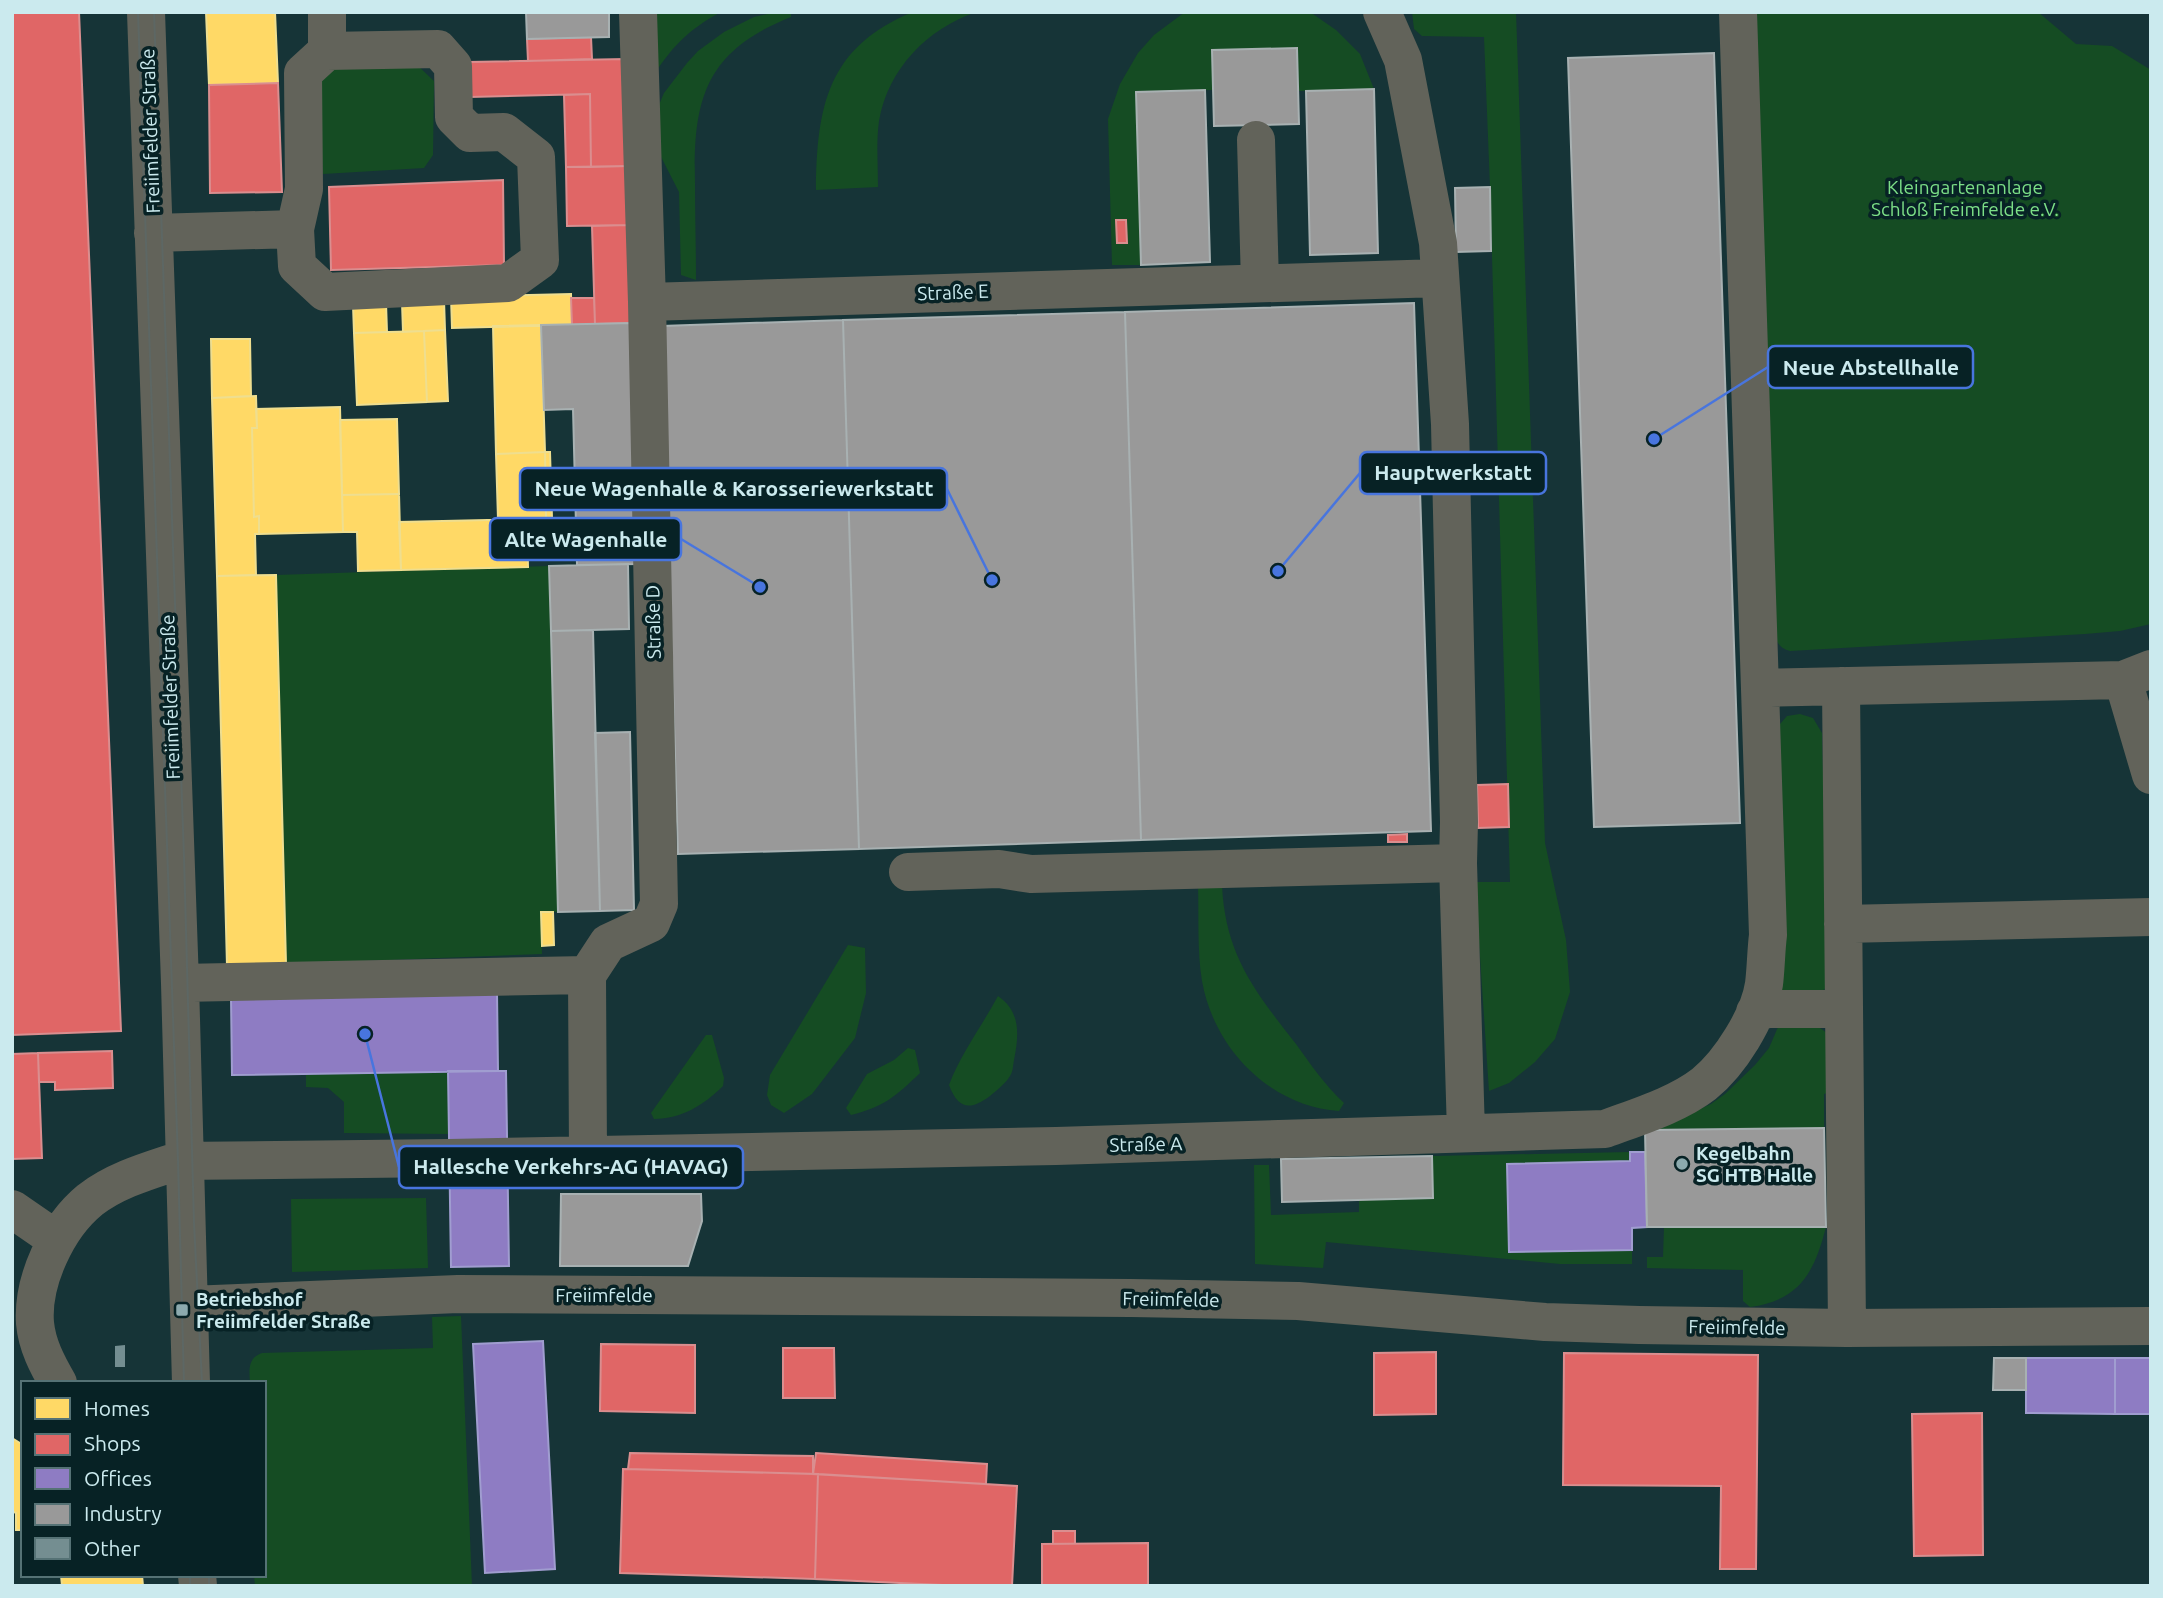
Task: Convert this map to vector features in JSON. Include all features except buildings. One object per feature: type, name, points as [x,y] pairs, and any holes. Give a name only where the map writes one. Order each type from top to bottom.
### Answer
[{"type":"street","name":"Freiimfelder Straße","points":[[146,12],[191,1381]]},
{"type":"street","points":[[327,12],[327,51]]},
{"type":"street","name":"Straße D","points":[[587,975],[608,943],[651,923],[659,904],[647,302],[638,12]]},
{"type":"street","points":[[1382,12],[1403,60],[1438,243],[1450,424],[1466,1133]]},
{"type":"street","points":[[1738,12],[1768,935],[1764,986],[1752,1021]]},
{"type":"street","points":[[438,49],[453,66],[454,117],[470,133],[504,132],[536,157],[540,260],[508,283],[325,292],[297,266],[295,229],[304,189],[303,73],[327,51],[438,49]]},
{"type":"street","points":[[1256,140],[1260,283]]},
{"type":"street","points":[[153,233],[295,229]]},
{"type":"street","name":"Straße E","points":[[647,302],[1440,278]]},
{"type":"street","points":[[1760,688],[2137,675],[2151,775]]},
{"type":"street","points":[[1841,686],[1847,1328]]},
{"type":"street","points":[[908,872],[999,869],[1031,874],[1458,863]]},
{"type":"street","points":[[1843,924],[2151,917]]},
{"type":"street","points":[[180,983],[587,975],[588,1155]]},
{"type":"street","points":[[1752,1021],[1769,1009],[1843,1009]]},
{"type":"street","name":"Straße A","points":[[57,1381],[24,1324],[57,1240],[91,1199],[139,1174],[185,1161],[1267,1141],[1605,1129],[1669,1104],[1704,1084],[1730,1055],[1752,1021]]},
{"type":"street","points":[[12,1209],[57,1240]]},
{"type":"street","name":"Freiimfelde","points":[[190,1306],[458,1294],[1171,1298],[1298,1301],[1545,1322],[1639,1325],[1847,1328],[2151,1326]]},
{"type":"green space","points":[[647,12],[721,12],[680,41],[650,81]]},
{"type":"green space","points":[[791,12],[791,17],[762,30],[740,45],[723,62],[710,81],[697,126],[695,153],[696,280],[681,275],[679,192],[657,149],[658,107],[664,93],[687,63],[698,51],[724,32],[754,17]]},
{"type":"green space","points":[[913,12],[976,12],[958,19],[926,40],[912,53],[891,84],[879,121],[878,187],[816,190],[819,132],[824,106],[833,83],[845,62],[862,43],[884,26]]},
{"type":"green space","points":[[1185,12],[1310,12],[1336,30],[1360,54],[1374,89],[1298,91],[1297,48],[1212,50],[1213,90],[1136,92],[1141,265],[1112,265],[1108,119],[1120,84],[1138,53],[1154,35]]},
{"type":"green space","points":[[1412,12],[1516,12],[1545,843],[1566,940],[1570,992],[1555,1039],[1535,1062],[1509,1083],[1489,1091],[1475,882],[1510,882],[1484,37],[1422,36],[1414,29]]},
{"type":"green space","name":"Kleingartenanlage Schloß Freimfelde e.V.","points":[[1755,12],[2038,12],[2076,44],[2112,46],[2151,70],[2151,624],[2120,631],[2085,634],[1790,651],[1777,641],[1774,636]]},
{"type":"green space","points":[[415,63],[434,81],[433,155],[424,168],[323,174],[316,80],[331,64]]},
{"type":"green space","points":[[549,566],[558,912],[541,912],[542,954],[286,964],[276,575]]},
{"type":"green space","points":[[1800,714],[1813,718],[1822,733],[1828,987],[1820,992],[1782,992],[1780,724],[1787,716]]},
{"type":"green space","points":[[1198,885],[1222,885],[1229,932],[1245,971],[1255,989],[1313,1067],[1344,1103],[1339,1111],[1314,1107],[1268,1086],[1232,1051],[1209,1006],[1202,981]]},
{"type":"green space","points":[[848,945],[865,948],[866,993],[855,1038],[812,1094],[784,1113],[771,1105],[767,1095],[770,1075]]},
{"type":"green space","points":[[998,996],[1011,1009],[1016,1025],[1017,1042],[1012,1073],[1006,1082],[983,1101],[965,1105],[956,1099],[949,1085]]},
{"type":"green space","points":[[1778,1027],[1820,1028],[1827,1033],[1828,1093],[1824,1094],[1824,1128],[1656,1129],[1711,1104],[1725,1094],[1769,1048]]},
{"type":"green space","points":[[706,1035],[712,1035],[724,1078],[723,1086],[692,1110],[674,1117],[654,1119],[651,1113]]},
{"type":"green space","points":[[908,1048],[915,1050],[920,1073],[889,1100],[851,1115],[846,1108],[867,1074],[894,1060]]},
{"type":"green space","points":[[448,1071],[448,1134],[344,1133],[344,1102],[328,1088],[306,1087],[306,1073]]},
{"type":"green space","points":[[1630,1152],[1630,1161],[1507,1164],[1509,1252],[1632,1250],[1632,1264],[1560,1264],[1326,1242],[1323,1268],[1255,1264],[1254,1165],[1269,1165],[1271,1215],[1359,1212],[1359,1200],[1433,1198],[1432,1156]]},
{"type":"green space","points":[[426,1198],[428,1268],[292,1272],[291,1199]]},
{"type":"green space","points":[[1664,1227],[1826,1227],[1816,1258],[1802,1282],[1781,1298],[1750,1307],[1743,1301],[1743,1270],[1647,1268],[1647,1257],[1663,1257]]},
{"type":"green space","points":[[461,1316],[472,1586],[255,1586],[254,1577],[266,1577],[266,1381],[250,1381],[252,1361],[262,1353],[433,1348],[432,1317]]},
{"type":"tram line","points":[[138,12],[184,1381]]},
{"type":"tram line","points":[[154,12],[194,1223],[202,1381]]},
{"type":"tram line","points":[[190,1577],[190,1586]]},
{"type":"tram line","points":[[209,1577],[209,1586]]},
{"type":"place","name":"Neue Abstellhalle","points":[[1654,439]]},
{"type":"place","name":"Hauptwerkstatt","points":[[1278,571]]},
{"type":"place","name":"Neue Wagenhalle & Karosseriewerkstatt","points":[[992,580]]},
{"type":"place","name":"Alte Wagenhalle","points":[[760,587]]},
{"type":"place","name":"Hallesche Verkehrs-AG (HAVAG)","points":[[365,1034]]},
{"type":"place","name":"Kegelbahn SG HTB Halle","points":[[1682,1164]]},
{"type":"place","name":"Betriebshof Freiimfelder Straße","points":[[182,1310]]}]
